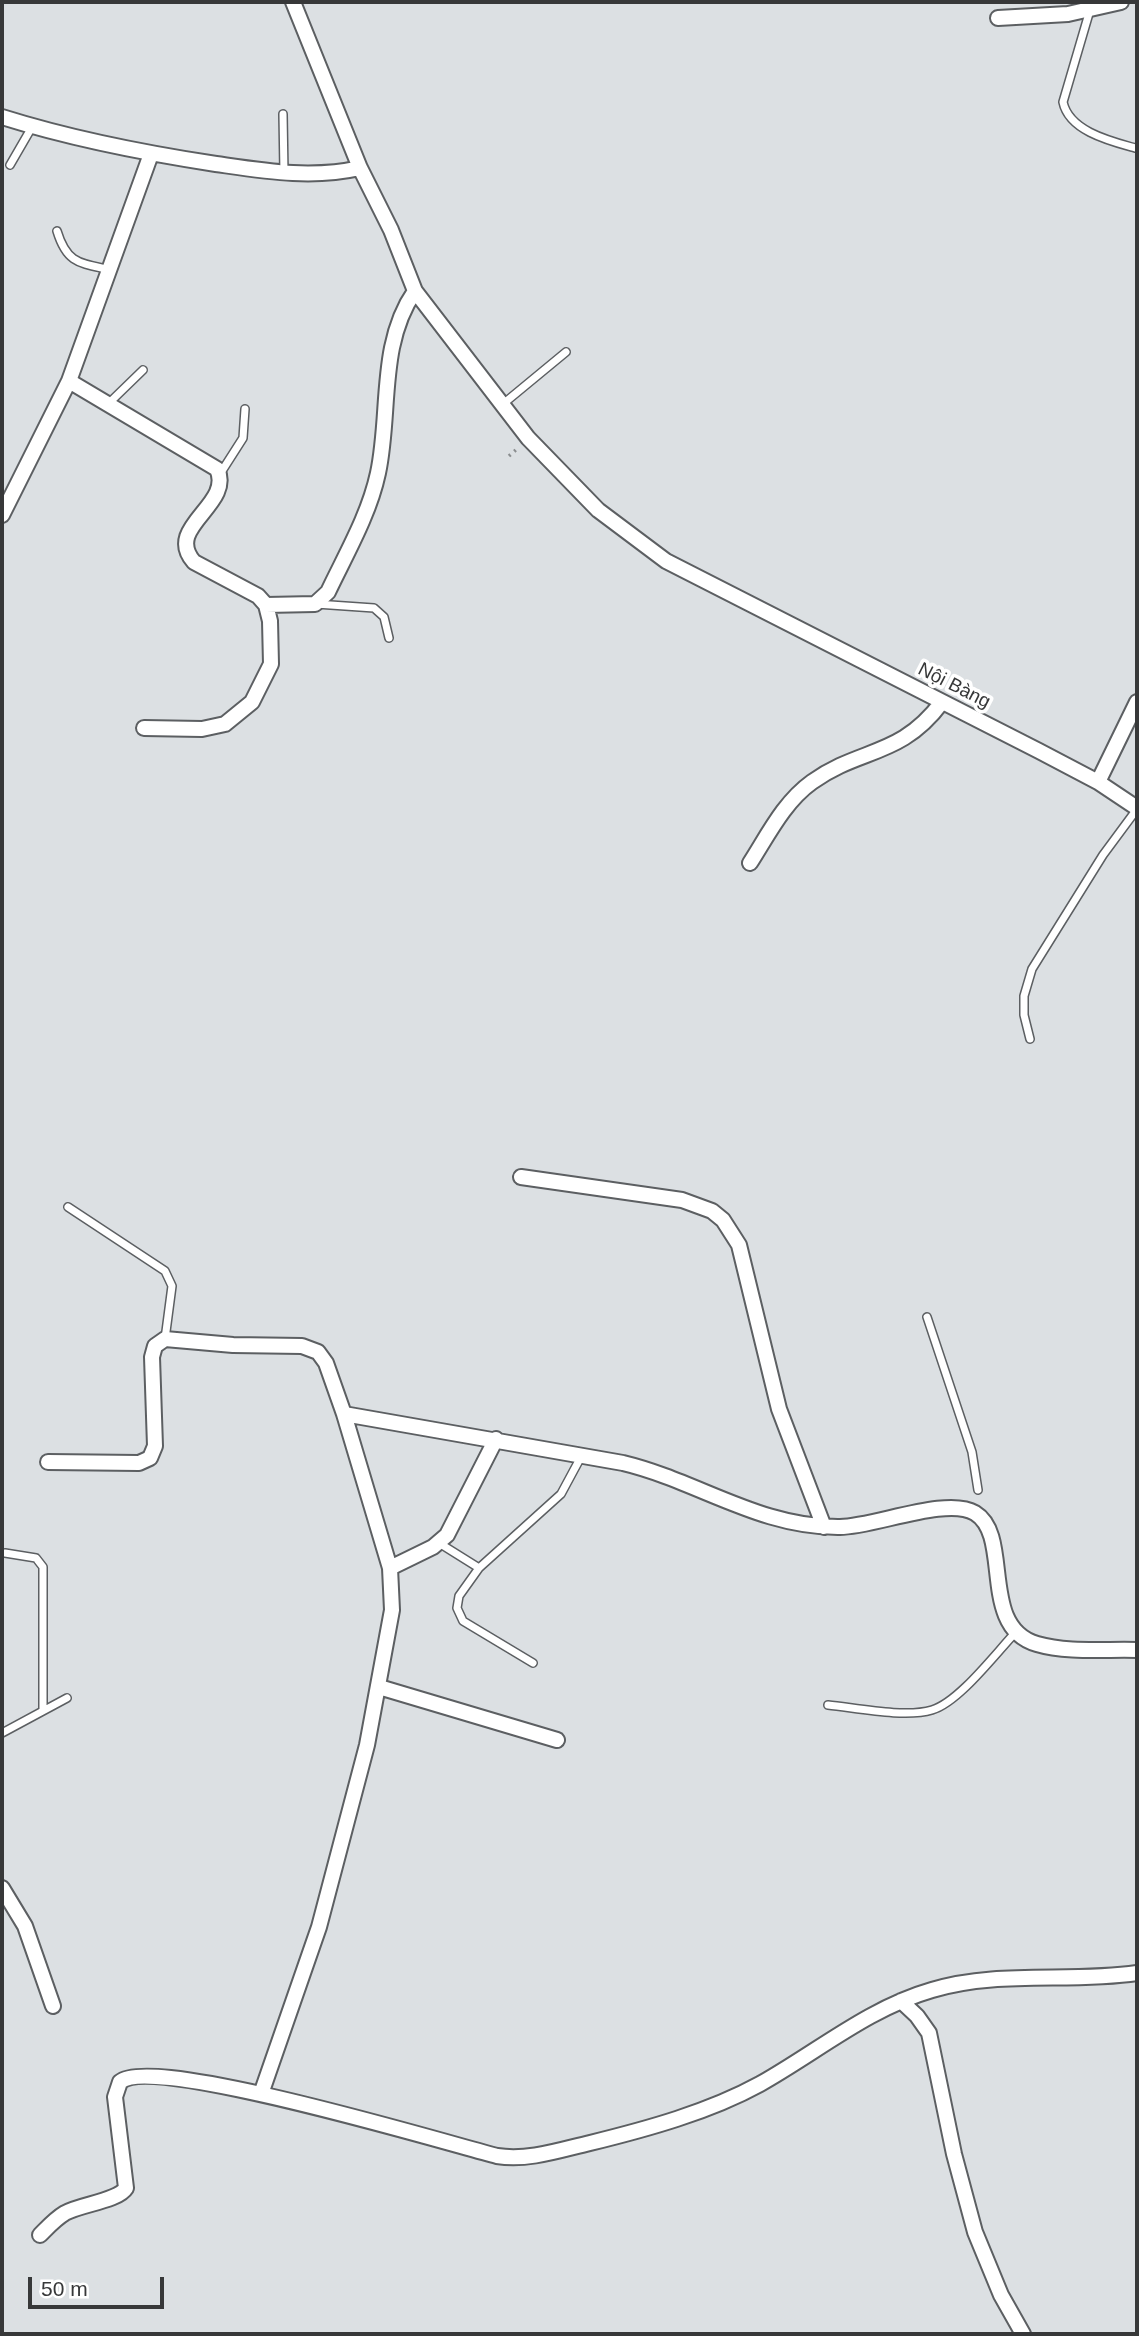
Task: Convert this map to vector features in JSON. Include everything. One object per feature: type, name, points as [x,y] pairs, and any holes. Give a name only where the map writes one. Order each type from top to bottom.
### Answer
[{"type":"street","name":"Nội Bàng","points":[[293,2],[360,168],[391,230],[415,291],[503,404],[554,465],[598,510],[629,536],[666,561],[1098,782],[1137,808]]},
{"type":"street","points":[[998,18],[1090,10],[1121,2]]},
{"type":"street","points":[[2,117],[32,127],[151,155],[284,173],[340,173],[360,168]]},
{"type":"street","points":[[2,514],[69,381],[151,155]]},
{"type":"street","points":[[266,605],[315,604],[328,592],[375,487],[393,340],[400,316],[415,291]]},
{"type":"street","points":[[69,381],[106,405],[211,462],[220,474],[219,491],[187,535],[188,553],[194,562],[257,596],[266,605],[271,621],[271,664],[246,710],[214,727],[144,728]]},
{"type":"street","points":[[750,863],[788,805],[805,787],[826,774],[907,738],[929,720],[942,702]]},
{"type":"street","points":[[1098,782],[1137,702]]},
{"type":"street","points":[[521,1177],[682,1200],[699,1204],[723,1220],[739,1245],[779,1409],[824,1527]]},
{"type":"street","points":[[48,1462],[139,1463],[150,1458],[155,1446],[152,1357],[155,1346],[172,1339],[233,1345],[302,1346],[313,1349],[326,1363],[344,1413],[390,1568],[392,1610],[379,1687],[319,1927],[261,2094]]},
{"type":"street","points":[[344,1413],[582,1454],[660,1474],[775,1520],[824,1527],[861,1526],[948,1508],[979,1509],[989,1532],[1004,1613],[1016,1632],[1025,1639],[1044,1646],[1137,1650]]},
{"type":"street","points":[[390,1568],[439,1543],[450,1530],[496,1439]]},
{"type":"street","points":[[379,1687],[557,1740]]},
{"type":"street","points":[[2,1888],[28,1934],[53,2006]]},
{"type":"street","points":[[40,2235],[65,2213],[92,2202],[115,2197],[126,2188],[115,2097],[124,2079],[134,2075],[191,2079],[261,2094],[497,2156],[536,2156],[611,2138],[731,2098],[901,2001],[931,1990],[977,1981],[1103,1978],[1137,1973]]},
{"type":"street","points":[[901,2001],[917,2015],[929,2033],[954,2154],[975,2232],[1001,2295],[1023,2334]]},
{"type":"lane","points":[[1090,10],[1063,102],[1065,112],[1072,121],[1108,141],[1135,148]]},
{"type":"lane","points":[[283,114],[284,173]]},
{"type":"lane","points":[[10,165],[32,127]]},
{"type":"lane","points":[[57,231],[69,257],[111,270]]},
{"type":"lane","points":[[503,404],[566,352]]},
{"type":"lane","points":[[106,405],[143,370]]},
{"type":"lane","points":[[220,474],[243,438],[245,410]]},
{"type":"lane","points":[[315,604],[374,608],[384,617],[389,638]]},
{"type":"lane","points":[[1030,1039],[1024,1015],[1024,996],[1032,969],[1103,855],[1137,808]]},
{"type":"lane","points":[[68,1207],[165,1271],[172,1286],[172,1339]]},
{"type":"lane","points":[[927,1317],[972,1452],[978,1490]]},
{"type":"lane","points":[[533,1663],[460,1617],[457,1608],[458,1596],[480,1569],[561,1494],[582,1454]]},
{"type":"lane","points":[[439,1543],[480,1569]]},
{"type":"lane","points":[[5,1553],[36,1558],[43,1567],[43,1709]]},
{"type":"lane","points":[[828,1705],[910,1712],[932,1710],[950,1700],[1016,1632]]},
{"type":"lane","points":[[2,1733],[67,1698]]}]
